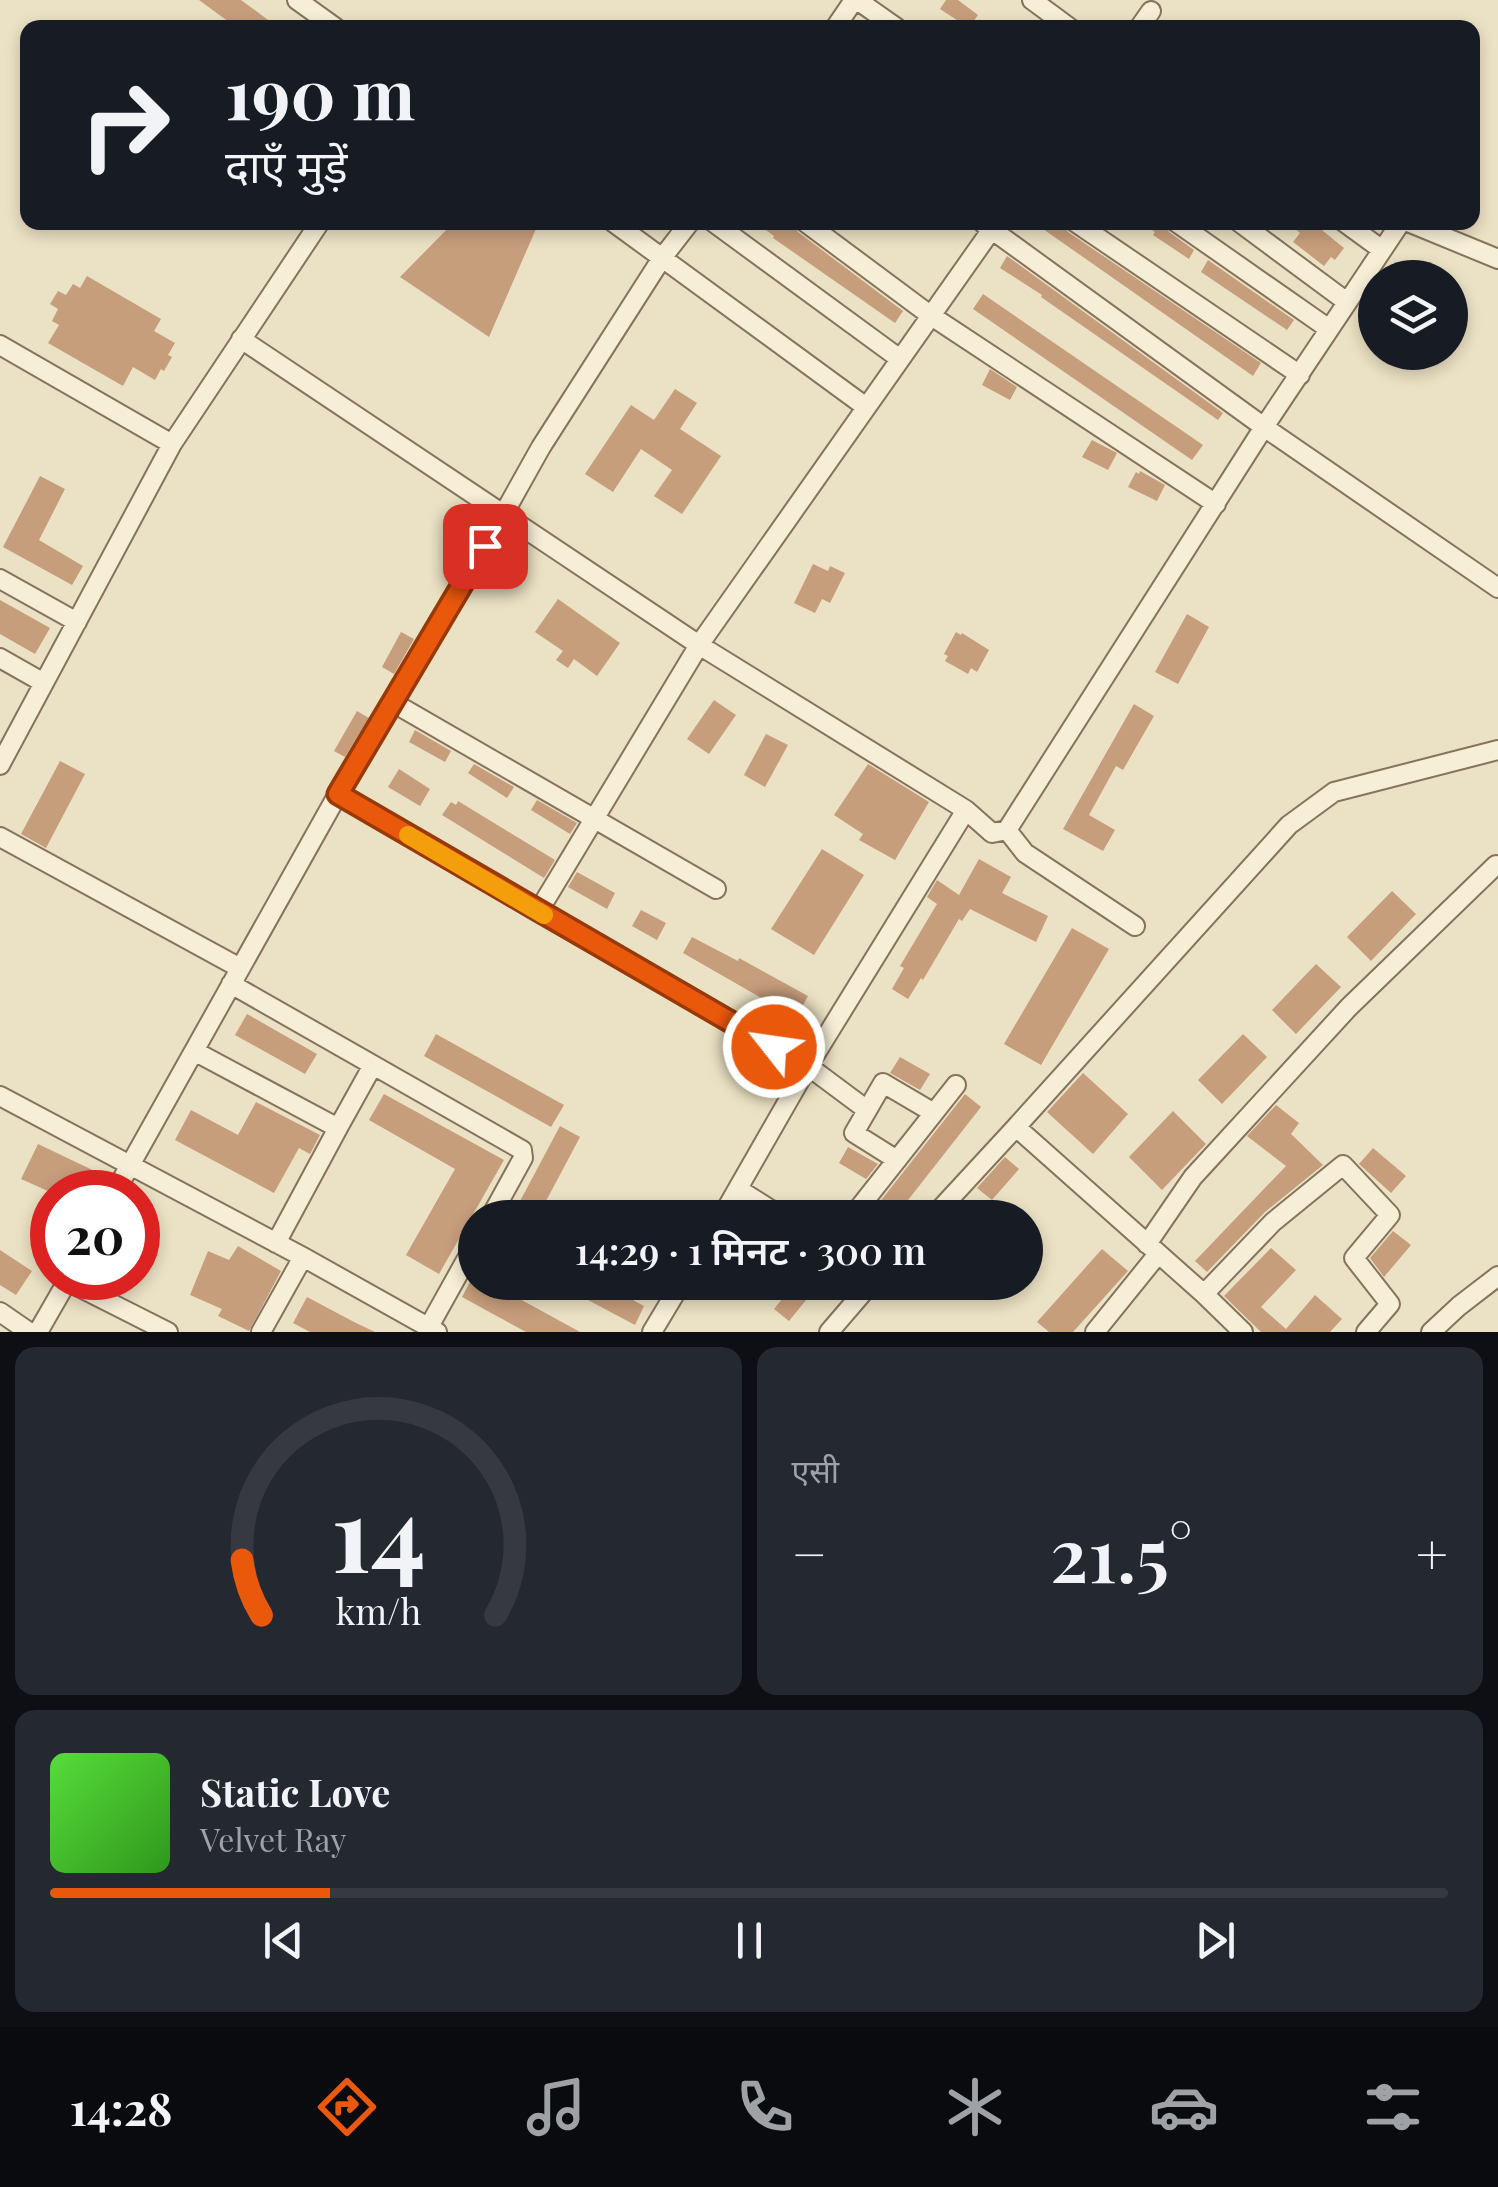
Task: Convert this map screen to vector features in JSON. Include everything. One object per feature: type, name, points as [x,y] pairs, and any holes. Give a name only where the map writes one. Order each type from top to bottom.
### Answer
[{"type":"street","points":[[297,0],[325,20]]},
{"type":"street","points":[[856,0],[885,20]]},
{"type":"street","points":[[1032,0],[1059,20]]},
{"type":"street","points":[[1145,20],[1151,11]]},
{"type":"street","points":[[0,765],[172,444],[315,230]]},
{"type":"street","points":[[623,230],[866,407]]},
{"type":"street","points":[[127,1170],[338,794],[541,447],[684,230]]},
{"type":"street","points":[[724,230],[900,359]]},
{"type":"street","points":[[816,230],[930,316],[1216,504]]},
{"type":"street","points":[[538,912],[698,645],[987,230]]},
{"type":"street","points":[[997,230],[1264,427],[1498,588]]},
{"type":"street","points":[[1087,230],[1300,376]]},
{"type":"street","points":[[1187,230],[1329,329]]},
{"type":"street","points":[[1250,230],[1347,302]]},
{"type":"street","points":[[1355,230],[1381,249]]},
{"type":"street","points":[[241,339],[698,645],[966,810],[992,833],[1008,830],[1394,230]]},
{"type":"street","points":[[1427,230],[1498,259]]},
{"type":"street","points":[[0,345],[172,444]]},
{"type":"street","points":[[0,579],[77,622]]},
{"type":"street","points":[[0,658],[44,683]]},
{"type":"street","points":[[392,702],[716,888]]},
{"type":"street","points":[[949,1200],[1290,825],[1334,792],[1498,750]]},
{"type":"street","points":[[338,794],[808,1066],[867,1110]]},
{"type":"street","points":[[732,1200],[808,1066],[966,810]]},
{"type":"street","points":[[1008,830],[1026,854],[1135,926]]},
{"type":"street","points":[[0,837],[236,976],[374,1066],[522,1150],[523,1158],[500,1200]]},
{"type":"street","points":[[1095,1332],[1152,1249],[1193,1177],[1336,1021],[1496,865]]},
{"type":"street","points":[[194,1052],[338,1128]]},
{"type":"street","points":[[276,1243],[374,1066]]},
{"type":"street","points":[[897,1160],[854,1134],[882,1082],[934,1113]]},
{"type":"street","points":[[865,1200],[956,1085]]},
{"type":"street","points":[[0,1096],[303,1257],[431,1330],[458,1277]]},
{"type":"street","points":[[1016,1127],[1243,1332]]},
{"type":"street","points":[[1204,1294],[1273,1222],[1343,1165],[1390,1215],[1354,1258],[1390,1304],[1366,1332]]},
{"type":"street","points":[[738,1189],[755,1200]]},
{"type":"street","points":[[261,1332],[303,1257]]},
{"type":"street","points":[[1432,1332],[1498,1276]]},
{"type":"street","points":[[38,1332],[56,1300]]},
{"type":"street","points":[[108,1300],[168,1332]]},
{"type":"street","points":[[652,1332],[671,1300]]},
{"type":"street","points":[[829,1332],[857,1300]]},
{"type":"street","points":[[0,1312],[29,1332]]},
{"type":"building","points":[[199,0],[241,0],[268,20],[226,20]]},
{"type":"building","points":[[946,0],[958,0],[978,15],[975,20],[957,20],[940,9]]},
{"type":"building","points":[[446,230],[536,230],[489,337],[400,277]]},
{"type":"building","points":[[766,230],[797,230],[903,311],[895,323]]},
{"type":"building","points":[[1044,230],[1067,230],[1261,363],[1253,376]]},
{"type":"building","points":[[1152,230],[1168,230],[1194,250],[1189,259],[1153,235]]},
{"type":"building","points":[[1296,230],[1322,230],[1344,248],[1324,266],[1293,242],[1300,233]]},
{"type":"building","points":[[1007,256],[1223,413],[1218,420],[1000,268]]},
{"type":"building","points":[[1208,260],[1294,320],[1287,330],[1201,272]]},
{"type":"building","points":[[87,276],[161,319],[154,331],[175,343],[168,355],[172,357],[155,380],[133,367],[123,386],[48,343],[59,325],[52,321],[58,309],[50,304],[58,291],[66,295],[73,284],[80,288]]},
{"type":"building","points":[[983,294],[1203,445],[1192,460],[973,309]]},
{"type":"building","points":[[990,369],[1017,387],[1010,400],[982,385]]},
{"type":"building","points":[[675,389],[697,403],[680,429],[721,456],[682,514],[654,496],[672,470],[641,449],[613,492],[585,474],[631,405],[654,420]]},
{"type":"building","points":[[1092,440],[1117,453],[1108,470],[1082,457]]},
{"type":"building","points":[[1140,471],[1165,485],[1157,501],[1128,487]]},
{"type":"building","points":[[40,476],[65,489],[39,540],[83,566],[72,585],[3,547]]},
{"type":"building","points":[[813,564],[845,573],[830,603],[822,599],[815,613],[794,603]]},
{"type":"building","points":[[558,599],[620,643],[597,676],[574,659],[568,668],[556,660],[563,651],[535,632]]},
{"type":"building","points":[[0,600],[50,628],[35,654],[0,634]]},
{"type":"building","points":[[1187,614],[1209,627],[1178,684],[1155,672]]},
{"type":"building","points":[[401,632],[414,639],[394,674],[382,667]]},
{"type":"building","points":[[956,632],[989,650],[977,672],[971,668],[968,674],[945,661],[948,656],[944,654]]},
{"type":"building","points":[[714,700],[736,715],[709,754],[687,739]]},
{"type":"building","points":[[1134,704],[1154,716],[1123,770],[1116,766],[1089,815],[1115,830],[1103,851],[1063,829]]},
{"type":"building","points":[[357,711],[369,718],[345,757],[334,751]]},
{"type":"building","points":[[415,730],[451,751],[445,762],[409,742]]},
{"type":"building","points":[[766,734],[788,745],[765,787],[744,775]]},
{"type":"building","points":[[60,761],[85,774],[46,848],[21,834]]},
{"type":"building","points":[[474,764],[514,787],[507,798],[468,773]]},
{"type":"building","points":[[868,764],[929,802],[895,860],[859,840],[863,834],[834,815]]},
{"type":"building","points":[[399,769],[430,789],[420,806],[388,787]]},
{"type":"building","points":[[537,800],[577,823],[570,834],[531,810]]},
{"type":"building","points":[[458,801],[555,860],[544,878],[442,815],[451,802],[456,805]]},
{"type":"building","points":[[822,849],[864,875],[814,955],[771,929]]},
{"type":"building","points":[[979,859],[1011,877],[1002,893],[1048,916],[1036,942],[970,909],[962,921],[959,919],[908,999],[892,989],[904,968],[900,966],[937,904],[927,897],[937,880],[959,895]]},
{"type":"building","points":[[577,872],[615,893],[607,909],[568,887]]},
{"type":"building","points":[[1392,891],[1416,914],[1371,961],[1347,937]]},
{"type":"building","points":[[641,910],[666,923],[657,940],[632,926]]},
{"type":"building","points":[[1072,928],[1109,949],[1041,1065],[1004,1044]]},
{"type":"building","points":[[692,937],[808,996],[796,1018],[683,953]]},
{"type":"building","points":[[1316,964],[1341,987],[1296,1034],[1272,1010]]},
{"type":"building","points":[[247,1014],[317,1054],[305,1074],[235,1035]]},
{"type":"building","points":[[436,1034],[564,1105],[551,1127],[424,1056]]},
{"type":"building","points":[[1243,1034],[1267,1057],[1222,1104],[1198,1080]]},
{"type":"building","points":[[900,1057],[930,1074],[920,1090],[890,1073]]},
{"type":"building","points":[[1083,1073],[1128,1114],[1093,1154],[1047,1112]]},
{"type":"building","points":[[384,1094],[504,1160],[481,1200],[458,1200],[458,1241],[439,1274],[406,1255],[455,1169],[369,1120]]},
{"type":"building","points":[[965,1094],[981,1107],[908,1200],[881,1200]]},
{"type":"building","points":[[256,1102],[320,1135],[310,1154],[299,1148],[274,1193],[175,1140],[191,1110],[238,1135]]},
{"type":"building","points":[[1276,1105],[1299,1123],[1291,1134],[1323,1165],[1265,1212],[1207,1272],[1195,1261],[1286,1166],[1247,1136]]},
{"type":"building","points":[[1173,1111],[1206,1144],[1162,1190],[1129,1157]]},
{"type":"building","points":[[560,1126],[580,1137],[547,1200],[521,1200]]},
{"type":"building","points":[[38,1144],[93,1170],[30,1170],[30,1183],[21,1179]]},
{"type":"building","points":[[848,1147],[878,1164],[866,1179],[839,1163]]},
{"type":"building","points":[[1373,1148],[1406,1176],[1391,1193],[1359,1164]]},
{"type":"building","points":[[1005,1157],[1019,1169],[992,1200],[977,1188]]},
{"type":"building","points":[[1393,1231],[1411,1245],[1384,1277],[1370,1258]]},
{"type":"building","points":[[238,1246],[281,1271],[249,1331],[218,1316],[222,1309],[190,1295],[208,1251],[229,1260]]},
{"type":"building","points":[[1271,1248],[1296,1270],[1261,1307],[1286,1329],[1315,1295],[1342,1319],[1330,1332],[1261,1332],[1224,1296]]},
{"type":"building","points":[[1102,1249],[1128,1271],[1073,1332],[1049,1332],[1037,1322]]},
{"type":"building","points":[[0,1250],[30,1270],[30,1274],[16,1295],[0,1285]]},
{"type":"building","points":[[307,1297],[375,1332],[310,1332],[293,1323]]},
{"type":"building","points":[[467,1300],[522,1300],[580,1332],[526,1332]]},
{"type":"building","points":[[588,1300],[633,1300],[644,1306],[635,1325]]},
{"type":"building","points":[[781,1300],[806,1300],[789,1321],[774,1309]]},
{"type":"slow traffic","points":[[408,835],[544,915]]},
{"type":"route","points":[[485,546],[338,794],[774,1047]]}]
